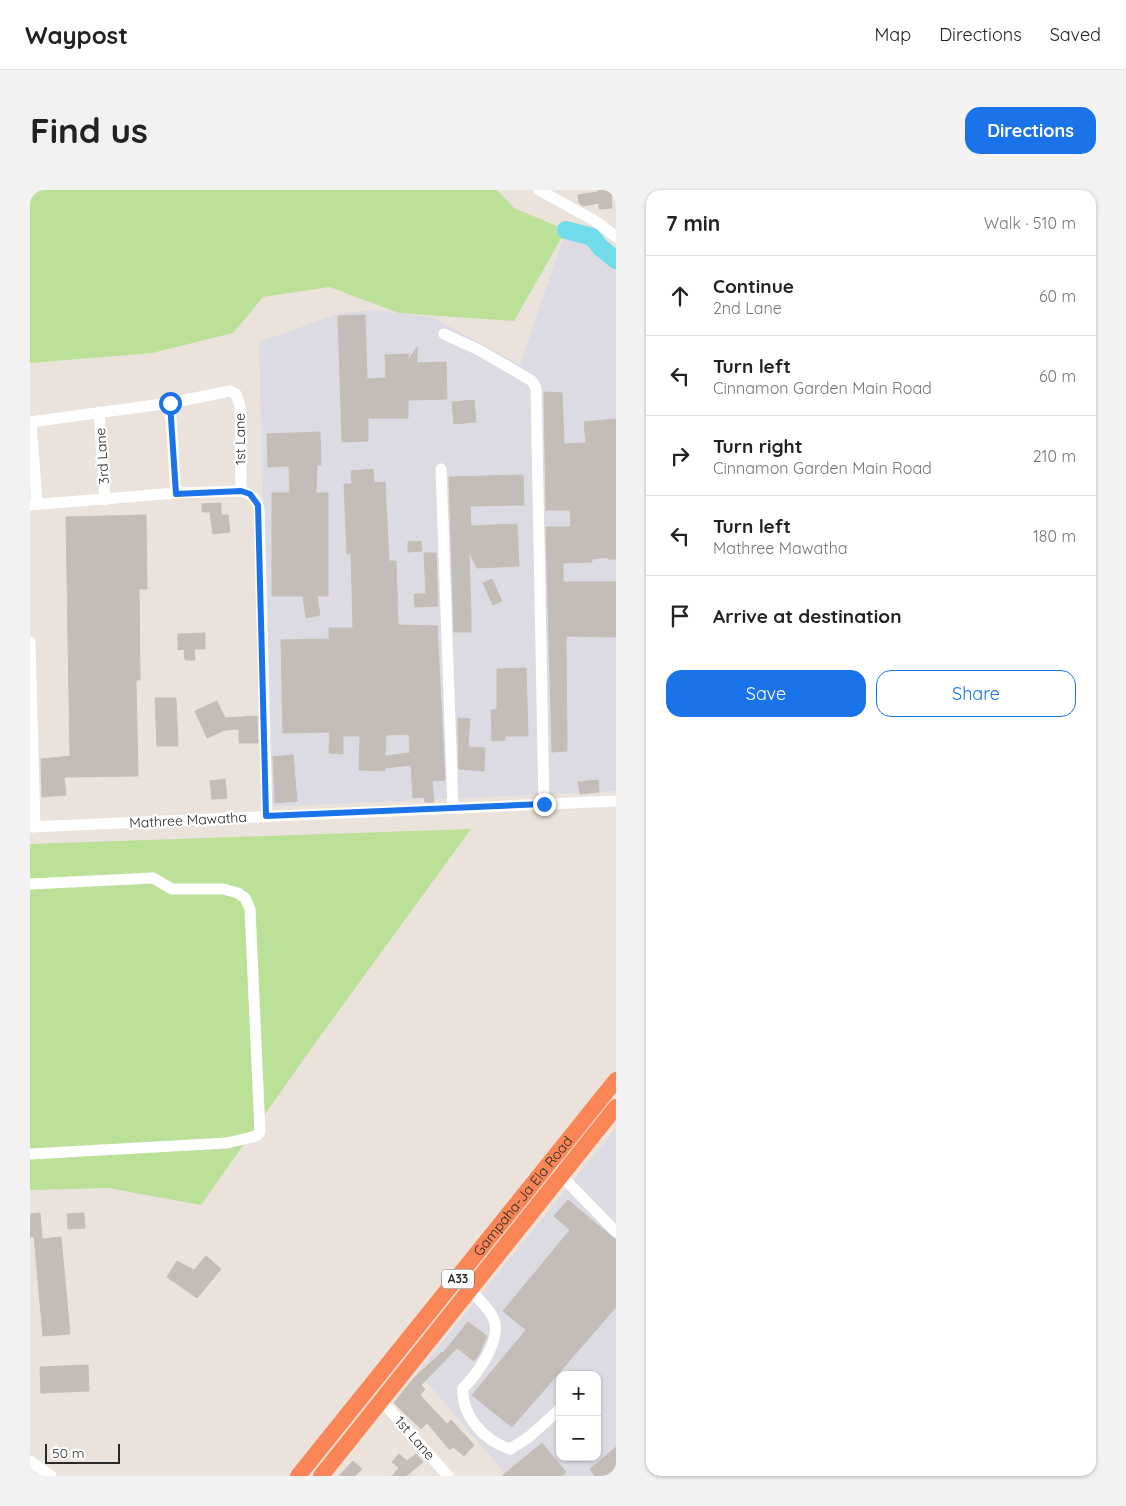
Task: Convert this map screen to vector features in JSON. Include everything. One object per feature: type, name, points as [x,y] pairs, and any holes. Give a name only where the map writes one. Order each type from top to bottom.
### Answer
[{"type":"highway","name":"Gampaha-Ja Ela Road","points":[[326,1474],[470,1289],[555,1171],[616,1080]]},
{"type":"highway","name":"Gampaha-Ja Ela Road","points":[[298,1476],[555,1171],[616,1108]]},
{"type":"street","points":[[539,190],[597,222],[616,237]]},
{"type":"street","points":[[444,334],[479,350],[532,381],[536,388],[544,804]]},
{"type":"street","name":"1st Lane","points":[[170,403],[230,391],[236,394],[240,406],[241,491]]},
{"type":"street","points":[[176,494],[170,403],[31,422],[33,505],[176,494],[241,491],[250,494],[259,510],[266,816]]},
{"type":"street","name":"3rd Lane","points":[[99,412],[105,500]]},
{"type":"street","points":[[441,468],[453,808]]},
{"type":"street","points":[[30,642],[33,827]]},
{"type":"street","name":"Mathree Mawatha","points":[[33,827],[616,801]]},
{"type":"street","points":[[30,884],[153,878],[172,889],[223,889],[238,893],[245,898],[250,909],[260,1132],[256,1136],[227,1143],[30,1154]]},
{"type":"street","points":[[555,1171],[616,1232]]},
{"type":"street","points":[[470,1289],[494,1320],[496,1328],[489,1352],[475,1377],[463,1388],[462,1398],[466,1414],[496,1444],[510,1449],[529,1437],[556,1413]]},
{"type":"street","name":"1st Lane","points":[[382,1400],[448,1476]]},
{"type":"street","points":[[30,1462],[51,1476]]},
{"type":"shaded area","points":[[566,230],[616,266],[616,791],[270,807],[259,342],[341,313],[374,310],[434,318],[520,365]]},
{"type":"shaded area","points":[[616,1128],[616,1476],[507,1476],[418,1372]]},
{"type":"green space","points":[[30,190],[497,190],[514,208],[566,230],[514,321],[399,313],[329,287],[263,297],[233,333],[152,353],[30,363]]},
{"type":"green space","points":[[471,829],[313,1046],[201,1205],[108,1188],[30,1190],[30,844]]},
{"type":"building","points":[[598,190],[611,190],[612,208],[599,209],[599,203],[583,206],[579,203],[578,195],[598,192]]},
{"type":"building","points":[[365,315],[367,379],[386,378],[385,355],[409,354],[407,362],[417,347],[417,363],[446,362],[447,399],[408,400],[408,418],[368,418],[368,441],[342,442],[338,316]]},
{"type":"building","points":[[544,392],[562,393],[564,444],[586,443],[584,422],[616,419],[616,559],[608,559],[608,557],[592,559],[592,562],[563,563],[563,582],[616,582],[616,637],[566,636],[567,751],[552,752],[546,527],[571,527],[570,510],[546,510]]},
{"type":"building","points":[[474,400],[476,422],[454,424],[452,402]]},
{"type":"building","points":[[320,432],[321,465],[317,465],[316,493],[328,493],[328,596],[317,596],[320,615],[306,618],[303,596],[272,596],[272,493],[290,493],[289,466],[268,467],[267,434]]},
{"type":"building","points":[[373,469],[374,483],[385,482],[389,561],[396,561],[398,625],[437,626],[445,780],[432,781],[434,802],[425,802],[424,797],[413,798],[411,765],[385,768],[385,771],[359,770],[360,736],[343,736],[343,754],[329,753],[330,732],[283,733],[281,640],[329,639],[329,628],[353,628],[351,553],[347,554],[344,484],[352,484],[351,471]],"holes":[[[409,734],[410,753],[385,756],[386,735]]]},
{"type":"building","points":[[523,475],[524,505],[470,506],[471,526],[517,524],[519,566],[477,568],[469,552],[471,615],[467,617],[471,616],[471,632],[454,632],[449,477]]},
{"type":"building","points":[[221,503],[221,515],[228,515],[230,532],[213,534],[210,512],[202,512],[202,504]]},
{"type":"building","points":[[146,515],[147,589],[139,589],[140,680],[136,680],[138,776],[64,777],[66,795],[42,797],[41,759],[70,756],[66,517]]},
{"type":"building","points":[[421,541],[422,551],[408,552],[408,542]]},
{"type":"building","points":[[424,553],[436,553],[438,606],[415,607],[414,594],[426,594]]},
{"type":"building","points":[[492,579],[502,601],[493,605],[483,583]]},
{"type":"building","points":[[205,633],[205,649],[194,649],[195,660],[185,660],[184,649],[178,650],[178,634]]},
{"type":"building","points":[[526,668],[528,736],[505,736],[505,740],[492,741],[491,710],[497,710],[497,669]]},
{"type":"building","points":[[155,698],[176,698],[178,746],[157,746]]},
{"type":"building","points":[[217,701],[225,718],[257,716],[258,743],[239,743],[239,729],[225,730],[207,738],[195,711]]},
{"type":"building","points":[[458,718],[470,719],[468,747],[485,748],[484,771],[459,769]]},
{"type":"building","points":[[293,755],[297,801],[275,803],[273,757]]},
{"type":"building","points":[[225,779],[227,798],[212,799],[210,781]]},
{"type":"building","points":[[598,780],[599,792],[580,794],[578,782]]},
{"type":"building","points":[[568,1200],[616,1240],[616,1307],[561,1371],[556,1371],[556,1376],[512,1427],[472,1395],[526,1330],[503,1311],[570,1230],[554,1216]]},
{"type":"building","points":[[40,1213],[42,1239],[61,1237],[70,1334],[43,1336],[34,1236],[30,1237],[30,1214]]},
{"type":"building","points":[[84,1213],[85,1228],[68,1229],[67,1214]]},
{"type":"building","points":[[206,1256],[221,1269],[197,1298],[167,1277],[177,1261],[194,1270]]},
{"type":"building","points":[[468,1322],[487,1336],[478,1356],[474,1361],[457,1348],[421,1385],[425,1389],[420,1395],[447,1424],[451,1420],[474,1445],[464,1456],[453,1447],[450,1450],[427,1423],[421,1429],[394,1403],[413,1379],[443,1353]]},
{"type":"building","points":[[88,1365],[89,1391],[41,1393],[40,1367]]},
{"type":"building","points":[[542,1443],[566,1472],[562,1476],[502,1476]]},
{"type":"building","points":[[616,1447],[616,1476],[595,1476],[590,1469]]},
{"type":"building","points":[[399,1454],[407,1461],[416,1454],[423,1462],[406,1476],[392,1476],[399,1468],[392,1462]]},
{"type":"building","points":[[353,1461],[362,1469],[355,1476],[339,1476]]},
{"type":"waterway","points":[[566,230],[592,237],[601,248],[616,260]]},
{"type":"route","points":[[170,403],[176,494],[241,491],[250,494],[258,505],[266,816],[544,804]]}]
